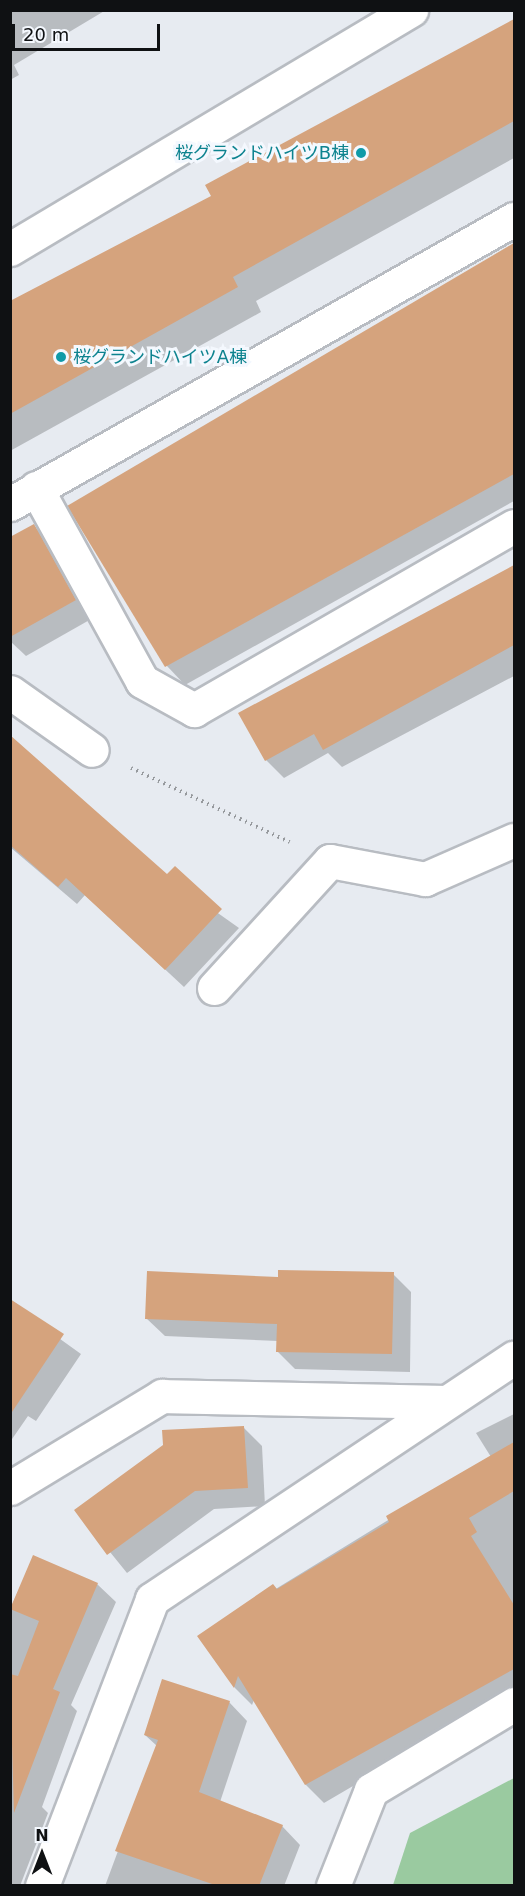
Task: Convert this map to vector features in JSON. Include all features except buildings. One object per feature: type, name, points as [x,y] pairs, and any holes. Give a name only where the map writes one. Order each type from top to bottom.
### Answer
[{"type":"street","points":[[10,249],[411,10]]},
{"type":"street","points":[[514,219],[23,496],[142,681],[194,710],[514,526]]},
{"type":"street","points":[[10,692],[92,750]]},
{"type":"street","points":[[214,988],[330,861],[425,879],[514,840]]},
{"type":"street","points":[[42,1886],[152,1599],[442,1402],[514,1358]]},
{"type":"street","points":[[10,1488],[162,1396],[442,1402]]},
{"type":"street","points":[[333,1886],[371,1790],[514,1704]]},
{"type":"path","points":[[92,750],[330,861]]},
{"type":"green space","points":[[514,1778],[514,1885],[393,1885],[410,1833]]},
{"type":"place","name":"桜グランドハイツB棟","points":[[361,153]]},
{"type":"place","name":"桜グランドハイツA棟","points":[[61,357]]}]
